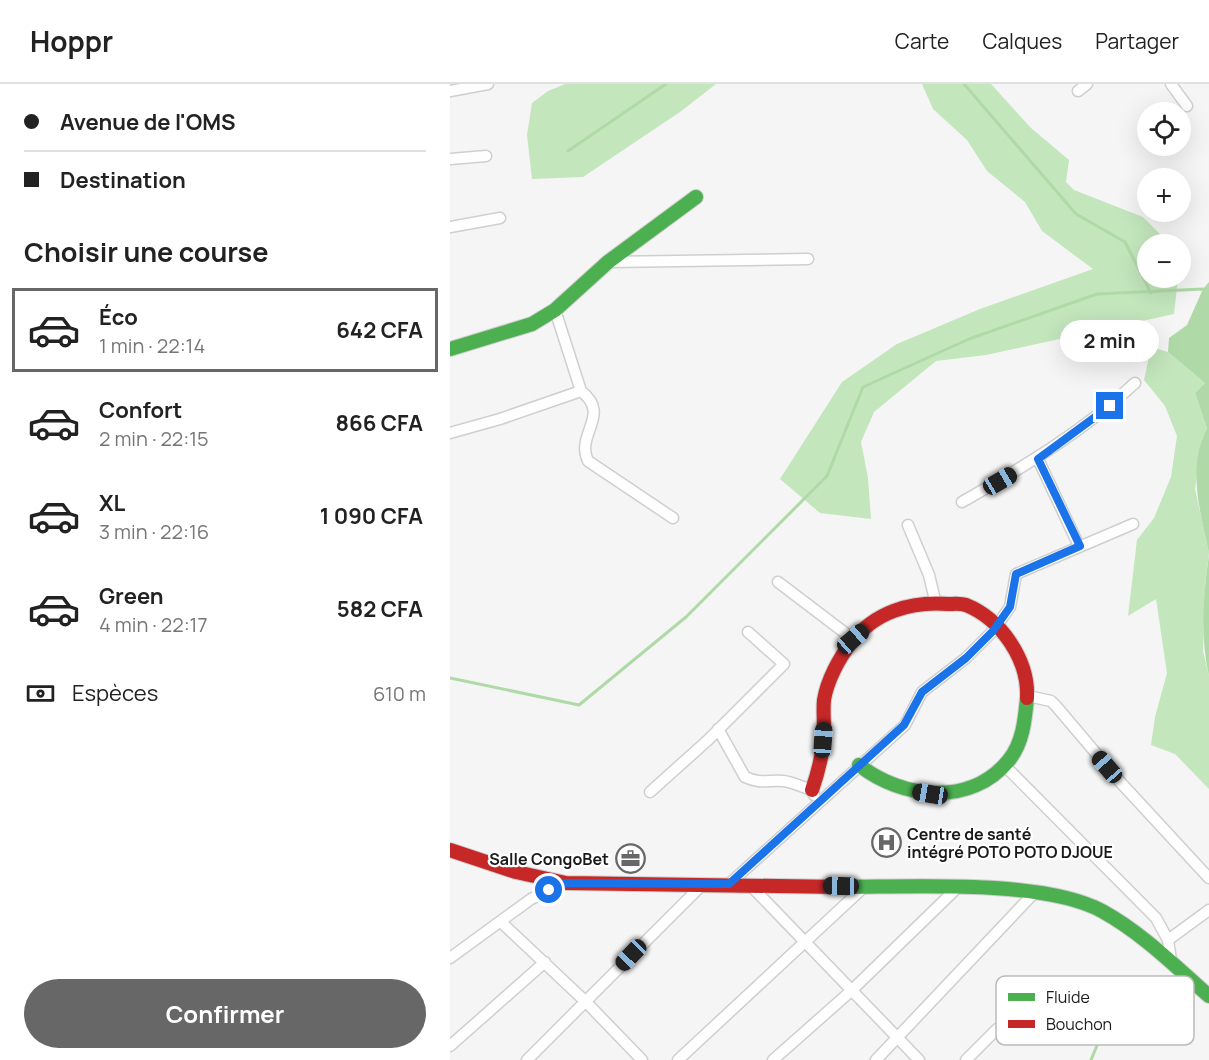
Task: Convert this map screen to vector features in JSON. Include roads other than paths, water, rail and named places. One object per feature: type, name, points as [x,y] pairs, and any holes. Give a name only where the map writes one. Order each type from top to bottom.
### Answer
[{"type":"street","points":[[450,91],[488,84]]},
{"type":"street","points":[[1078,91],[1087,84]]},
{"type":"street","points":[[1171,84],[1184,102]]},
{"type":"street","points":[[450,159],[486,156]]},
{"type":"street","points":[[450,349],[532,324],[555,310],[608,262],[696,197]]},
{"type":"street","points":[[450,227],[500,218]]},
{"type":"street","points":[[608,262],[808,259]]},
{"type":"street","points":[[555,310],[581,390],[592,399],[595,406],[586,446],[588,461],[673,518]]},
{"type":"street","points":[[962,502],[1038,459],[1110,406],[1135,383]]},
{"type":"street","points":[[450,433],[500,419],[581,390]]},
{"type":"street","points":[[1038,459],[1080,546]]},
{"type":"street","points":[[729,884],[904,725],[922,692],[966,658],[998,624],[1010,607],[1016,574],[1133,524]]},
{"type":"street","points":[[908,525],[929,575],[934,600]]},
{"type":"street","points":[[778,582],[853,639]]},
{"type":"street","points":[[818,804],[812,790],[822,752],[824,699],[843,654],[853,639],[874,621],[909,604],[934,600],[967,607],[998,624],[1022,662],[1028,696],[1024,736],[1006,767],[967,789],[951,794],[930,794],[887,785],[859,765]]},
{"type":"street","points":[[650,792],[784,664],[748,632]]},
{"type":"street","points":[[1028,696],[1051,701],[1056,705],[1122,784],[1209,878]]},
{"type":"street","points":[[718,729],[745,777],[764,783],[781,781],[794,783],[812,790]]},
{"type":"street","points":[[1006,767],[1156,918],[1168,940],[1171,960]]},
{"type":"street","points":[[450,850],[516,872],[566,883],[704,883],[957,888],[1035,892],[1081,902],[1100,910],[1136,932],[1188,976]]},
{"type":"street","points":[[450,958],[531,899],[566,883]]},
{"type":"street","points":[[527,1060],[704,883]]},
{"type":"street","points":[[750,885],[802,942],[919,1060]]},
{"type":"street","points":[[678,1060],[802,942],[864,887]]},
{"type":"street","points":[[773,1060],[851,991],[957,888]]},
{"type":"street","points":[[876,1060],[1035,892]]},
{"type":"street","points":[[1168,940],[1209,910]]},
{"type":"street","points":[[501,922],[586,1002],[642,1060]]},
{"type":"street","points":[[450,1046],[545,962]]},
{"type":"street","points":[[1194,982],[1209,996]]},
{"type":"street","points":[[966,1060],[996,1031]]},
{"type":"waterway","points":[[568,151],[666,84]]},
{"type":"waterway","points":[[964,84],[1076,214],[1125,242],[1151,293]]},
{"type":"waterway","points":[[450,678],[579,705],[686,617],[827,476],[863,387],[969,339],[1097,294],[1203,289],[1209,294]]},
{"type":"waterway","points":[[1091,1060],[1097,1045]]},
{"type":"place","name":"Centre de santé intégré POTO POTO DJOUE","points":[[886,843]]},
{"type":"place","name":"Salle CongoBet","points":[[630,859]]}]
